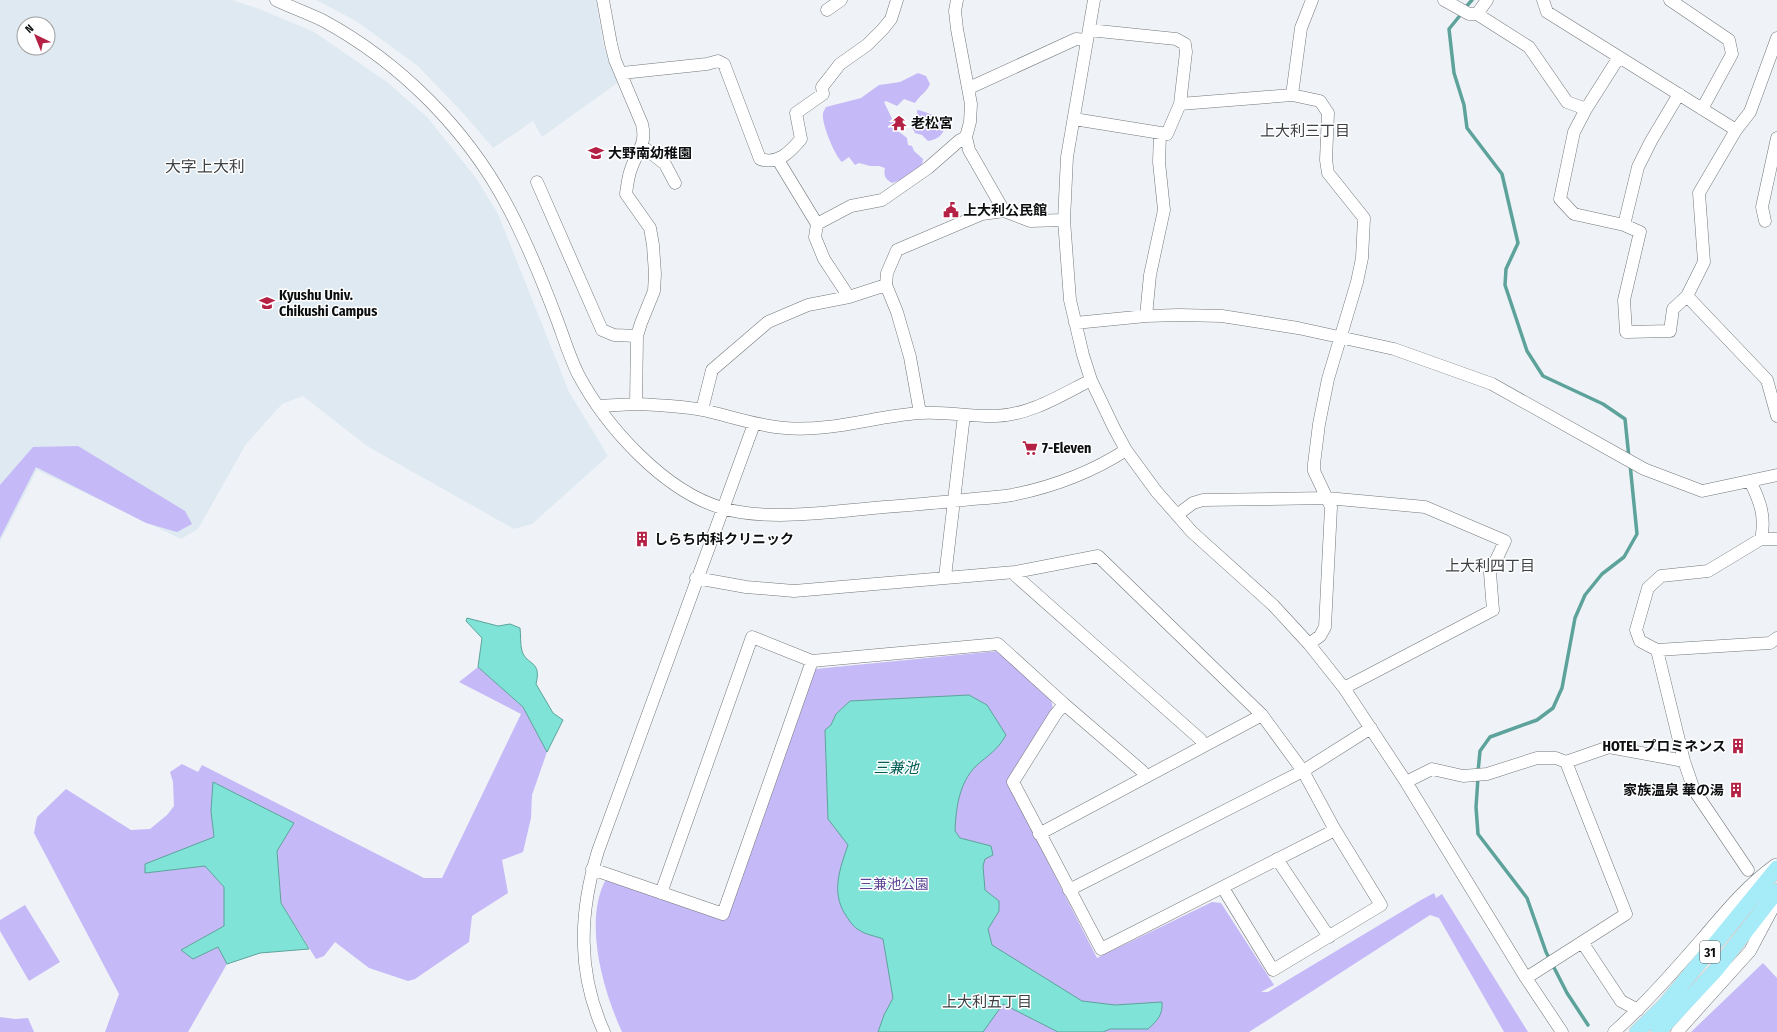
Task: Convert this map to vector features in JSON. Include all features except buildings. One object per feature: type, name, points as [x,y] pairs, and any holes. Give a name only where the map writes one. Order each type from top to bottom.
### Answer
[{"type":"main road","name":"31","points":[[1637,1032],[1674,994],[1777,868]]},
{"type":"main road","name":"31","points":[[1658,1032],[1716,970],[1777,891]]},
{"type":"street","points":[[276,0],[323,21],[365,48],[423,94],[454,127],[477,158],[508,207],[554,312],[578,373],[598,406],[638,456],[684,491],[704,502],[723,509],[742,513],[768,515],[826,512],[1010,495],[1048,486],[1103,464],[1126,450]]},
{"type":"street","points":[[603,0],[610,44],[615,60],[622,73],[642,124],[644,133],[642,146],[631,169],[626,194],[650,228],[655,274],[654,291],[640,323],[637,336],[636,404]]},
{"type":"street","points":[[827,10],[841,0]]},
{"type":"street","points":[[957,0],[956,11],[958,36],[969,88],[970,122],[966,137],[969,150],[1004,211]]},
{"type":"street","points":[[1094,0],[1067,157],[1064,220],[1067,273],[1075,323],[1091,380],[1126,450],[1156,491],[1192,532],[1273,605],[1309,644],[1344,688],[1406,782],[1526,978],[1562,1032]]},
{"type":"street","points":[[1292,95],[1302,28],[1312,0]]},
{"type":"street","points":[[1473,14],[1487,0]]},
{"type":"street","points":[[1543,0],[1547,12],[1736,130]]},
{"type":"street","points":[[1670,0],[1729,40],[1732,54],[1702,109]]},
{"type":"street","points":[[622,73],[707,64],[718,61],[724,64],[760,159],[768,162],[778,160],[802,139],[796,112],[823,94],[822,87],[840,64],[855,56],[875,39],[891,18],[895,1]]},
{"type":"street","points":[[1447,2],[1473,14],[1529,47],[1567,102],[1586,109]]},
{"type":"street","points":[[969,88],[1076,39],[1088,35],[1176,39],[1185,44],[1186,52],[1180,104],[1167,134],[1074,119]]},
{"type":"street","points":[[1619,58],[1586,109],[1574,132],[1560,199],[1574,214],[1624,225],[1640,232],[1624,300],[1626,332],[1670,331],[1673,309],[1687,296],[1704,262],[1699,193],[1736,130],[1750,112],[1777,38]]},
{"type":"street","points":[[1624,225],[1638,167],[1651,141],[1679,94]]},
{"type":"street","points":[[1180,104],[1292,95],[1320,101],[1328,113],[1326,160],[1328,173],[1364,218],[1362,258],[1357,282],[1339,338],[1328,379],[1319,424],[1314,471],[1331,507],[1331,530],[1325,627],[1320,636],[1309,644]]},
{"type":"street","points":[[1146,316],[1150,275],[1164,210],[1159,162],[1160,134]]},
{"type":"street","points":[[817,224],[851,206],[882,200],[928,168],[960,140],[966,137]]},
{"type":"street","points":[[1765,221],[1762,208],[1777,138]]},
{"type":"street","points":[[642,146],[665,164],[675,183]]},
{"type":"street","points":[[778,160],[817,224],[815,237],[824,259],[849,297]]},
{"type":"street","points":[[537,182],[602,330],[614,335],[637,336]]},
{"type":"street","points":[[920,413],[910,357],[897,312],[886,285],[887,273],[897,250],[982,214],[1004,211],[1030,221],[1064,220]]},
{"type":"street","points":[[702,410],[712,370],[768,322],[808,305],[849,297],[886,285]]},
{"type":"street","points":[[1687,296],[1767,380],[1777,416]]},
{"type":"street","points":[[1075,323],[1146,316],[1222,316],[1298,328],[1394,349],[1492,384],[1644,469],[1702,491],[1777,475]]},
{"type":"street","points":[[598,406],[636,404],[677,406],[702,410],[754,424],[784,428],[810,429],[834,427],[920,413],[996,416],[1022,412],[1039,406],[1091,380]]},
{"type":"street","points":[[945,577],[964,415]]},
{"type":"street","points":[[604,1032],[593,1004],[585,965],[583,926],[585,905],[592,869],[696,578],[754,424]]},
{"type":"street","points":[[1750,481],[1758,498],[1764,525],[1761,539]]},
{"type":"street","points":[[1177,515],[1193,502],[1203,500],[1327,498],[1425,506],[1506,541],[1490,574],[1493,610],[1344,688]]},
{"type":"street","points":[[1777,540],[1761,539],[1708,571],[1661,576],[1648,588],[1636,630],[1640,641],[1657,650],[1770,643],[1777,638]]},
{"type":"street","points":[[696,578],[746,587],[794,591],[1015,572],[1098,556],[1262,714],[1303,771],[1335,830],[1381,905],[1273,970],[1223,888]]},
{"type":"street","points":[[1015,572],[1016,576],[1200,739],[1204,745]]},
{"type":"street","points":[[661,894],[752,637],[812,661],[998,644],[1146,776]]},
{"type":"street","points":[[1657,650],[1684,761],[1694,790],[1748,870]]},
{"type":"street","points":[[592,869],[722,914],[812,661]]},
{"type":"street","points":[[1064,704],[1054,715],[1013,782],[1039,834],[1101,949],[1335,830]]},
{"type":"street","points":[[1039,834],[1262,714]]},
{"type":"street","points":[[1069,890],[1303,771],[1371,728]]},
{"type":"street","points":[[1406,782],[1432,769],[1463,776],[1487,774],[1537,758],[1556,758],[1566,762],[1609,747],[1684,761]]},
{"type":"street","points":[[1526,978],[1626,914],[1566,762]]},
{"type":"street","points":[[1277,859],[1329,937]]},
{"type":"street","points":[[1614,1032],[1638,1010],[1741,894],[1762,874],[1777,864]]},
{"type":"street","points":[[1677,1032],[1750,951],[1777,900]]},
{"type":"street","points":[[1582,942],[1621,1001],[1638,1010]]},
{"type":"shaded area","name":"Kyushu Univ. Chikushi Campus","points":[[0,0],[232,0],[257,8],[314,32],[387,82],[427,117],[476,178],[498,214],[569,392],[608,456],[532,524],[514,529],[367,446],[303,396],[282,404],[246,444],[198,529],[181,539],[37,470],[0,542]]},
{"type":"shaded area","points":[[316,0],[596,0],[603,44],[620,81],[542,137],[533,121],[493,148],[463,113],[418,66],[356,21]]},
{"type":"green space","points":[[918,73],[926,76],[930,84],[915,103],[904,99],[897,106],[886,101],[884,102],[898,131],[907,138],[908,145],[912,146],[914,151],[923,159],[922,166],[904,179],[892,183],[888,180],[884,173],[885,168],[859,163],[855,165],[849,157],[842,162],[832,146],[826,131],[823,113],[826,107],[861,98],[879,85],[900,82]]},
{"type":"green space","points":[[917,110],[940,117],[946,124],[940,136],[928,141],[922,135],[915,133],[912,127],[918,121]]},
{"type":"green space","points":[[78,446],[185,511],[192,524],[177,532],[146,523],[36,467],[0,538],[0,485],[33,447]]},
{"type":"green space","name":"三兼池公園","points":[[998,651],[1051,699],[1053,709],[1007,782],[1097,958],[1212,902],[1221,903],[1274,985],[1261,992],[1268,992],[1421,900],[1434,893],[1436,898],[1442,894],[1528,1032],[1504,1032],[1439,918],[1430,915],[1249,1032],[622,1032],[608,996],[598,956],[596,915],[599,896],[606,879],[724,920],[815,669]]},
{"type":"green space","points":[[478,667],[523,707],[547,752],[532,795],[531,818],[523,852],[502,860],[508,893],[472,916],[469,942],[415,979],[408,981],[369,968],[335,942],[324,956],[316,959],[281,903],[277,851],[211,811],[214,837],[146,873],[205,866],[224,887],[224,926],[181,950],[193,959],[218,947],[227,964],[188,1032],[105,1032],[119,994],[34,833],[37,817],[66,789],[131,830],[150,829],[167,815],[174,806],[173,782],[170,772],[182,764],[198,772],[202,765],[424,878],[442,878],[521,714],[459,682]]},
{"type":"green space","points":[[25,905],[60,962],[29,981],[0,931],[0,920]]},
{"type":"green space","points":[[1763,963],[1777,978],[1777,1032],[1691,1032]]},
{"type":"green space","points":[[0,1017],[15,1019],[28,1018],[34,1032],[0,1032]]},
{"type":"water","points":[[467,618],[498,626],[510,624],[520,628],[521,645],[524,656],[536,667],[536,684],[553,713],[563,720],[547,752],[523,707],[478,667],[482,638],[466,621]]},
{"type":"water","name":"三兼池","points":[[969,695],[987,705],[1006,735],[996,749],[970,773],[962,788],[955,822],[955,831],[960,838],[991,846],[993,855],[985,859],[983,866],[985,890],[999,901],[999,911],[988,929],[992,945],[1082,1001],[1115,1005],[1162,1002],[1162,1011],[1159,1017],[1148,1029],[1110,1029],[1103,1032],[1058,1032],[1003,1004],[983,1032],[878,1032],[884,1015],[893,998],[883,939],[857,929],[845,914],[838,897],[838,880],[848,845],[828,819],[825,730],[831,725],[836,714],[850,701]]},
{"type":"water","points":[[213,782],[294,823],[277,851],[281,903],[309,949],[260,953],[227,964],[218,947],[193,959],[181,950],[224,926],[224,887],[205,866],[145,873],[145,864],[214,837],[211,811]]},
{"type":"waterway","points":[[1465,8],[1472,0]]},
{"type":"waterway","points":[[1462,13],[1449,29],[1454,73],[1464,105],[1467,128],[1502,174],[1518,243],[1506,269],[1505,285],[1527,351],[1543,376],[1603,404],[1625,419],[1629,458]]},
{"type":"waterway","points":[[1478,772],[1480,751],[1490,737],[1537,720],[1553,708],[1562,688],[1575,618],[1585,595],[1602,574],[1624,557],[1637,534],[1630,464]]},
{"type":"waterway","points":[[1478,778],[1476,807],[1478,834],[1527,898],[1546,952],[1567,993],[1588,1025]]},
{"type":"place","name":"老松宮","points":[[899,123]]},
{"type":"place","name":"大野南幼稚園","points":[[596,153]]},
{"type":"place","name":"上大利公民館","points":[[951,210]]},
{"type":"place","name":"Kyushu Univ. Chikushi Campus","points":[[267,303]]},
{"type":"place","name":"7-Eleven","points":[[1030,448]]},
{"type":"place","name":"しらち内科クリニック","points":[[642,539]]},
{"type":"place","name":"HOTEL プロミネンス","points":[[1738,746]]},
{"type":"place","name":"家族温泉 華の湯","points":[[1736,790]]},
{"type":"district","name":"上大利三丁目","points":[[1305,131]]},
{"type":"district","name":"大字上大利","points":[[205,166]]},
{"type":"district","name":"上大利四丁目","points":[[1490,566]]},
{"type":"district","name":"上大利五丁目","points":[[987,1002]]}]
